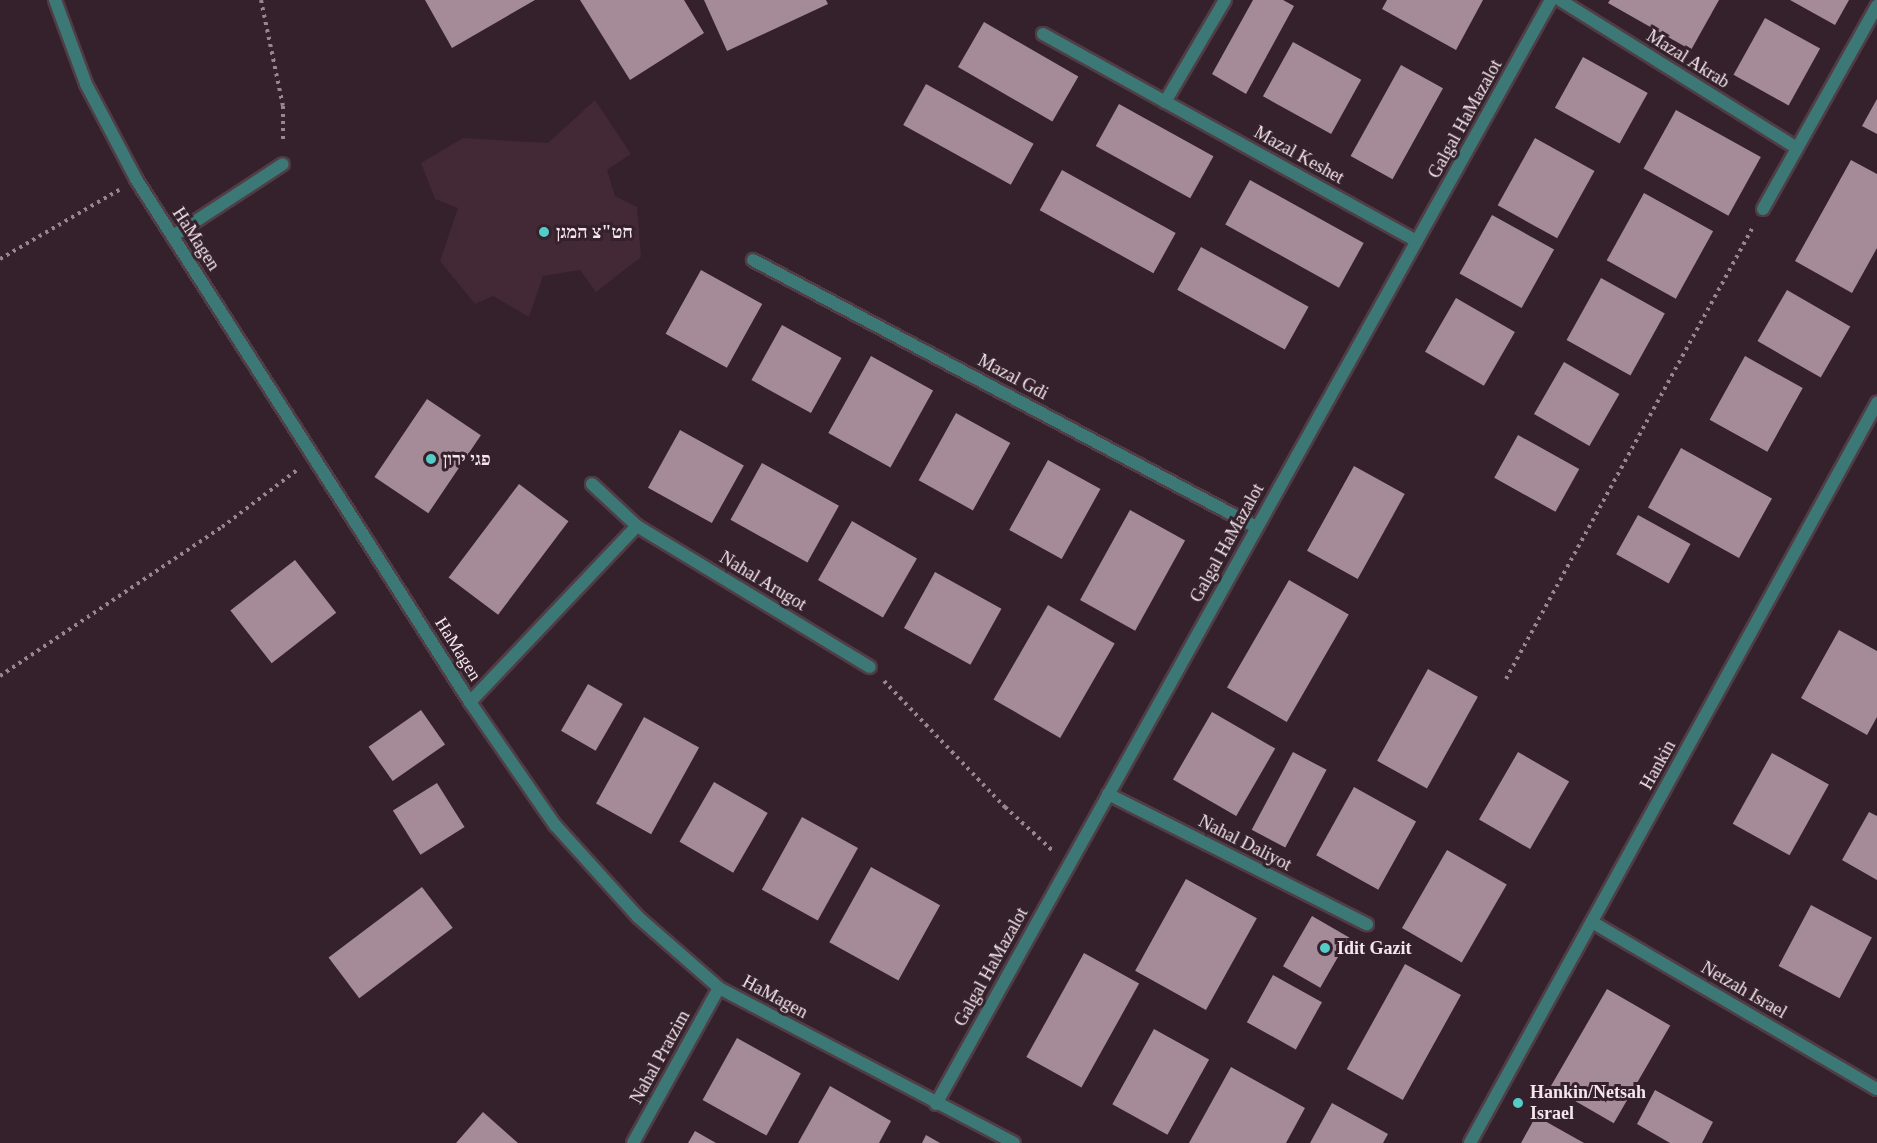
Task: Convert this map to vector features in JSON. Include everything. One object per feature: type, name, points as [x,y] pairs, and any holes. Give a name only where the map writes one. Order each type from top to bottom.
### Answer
[{"type":"street","name":"HaMagen","points":[[55,0],[86,84],[136,179],[470,702],[555,825],[638,917],[719,987],[936,1104],[1014,1143]]},
{"type":"street","points":[[1165,102],[1225,0]]},
{"type":"street","name":"Galgal HaMazalot","points":[[936,1104],[1551,0]]},
{"type":"street","name":"Mazal Akrab","points":[[1560,0],[1797,148]]},
{"type":"street","points":[[1763,209],[1877,6]]},
{"type":"street","name":"Mazal Keshet","points":[[1043,34],[1417,241]]},
{"type":"street","points":[[173,236],[283,164]]},
{"type":"street","name":"Mazal Gdi","points":[[753,260],[1256,527]]},
{"type":"street","name":"Hankin","points":[[1470,1143],[1877,403]]},
{"type":"street","name":"Nahal Arugot","points":[[592,484],[637,526],[870,667]]},
{"type":"street","points":[[470,702],[637,526]]},
{"type":"street","name":"Nahal Daliyot","points":[[1108,794],[1367,924]]},
{"type":"street","name":"Netzah Israel","points":[[1592,922],[1877,1089]]},
{"type":"street","name":"Nahal Pratzim","points":[[633,1143],[719,987]]},
{"type":"path","points":[[261,0],[283,106],[283,164]]},
{"type":"path","points":[[0,259],[136,179]]},
{"type":"path","points":[[1506,679],[1763,209]]},
{"type":"path","points":[[0,676],[222,527],[314,457]]},
{"type":"path","points":[[870,667],[1005,807],[1068,864]]},
{"type":"shaded area","name":"חט\"צ המגן","points":[[595,100],[631,154],[607,170],[615,196],[637,207],[641,257],[596,292],[580,270],[543,276],[529,317],[493,296],[475,304],[440,261],[458,208],[435,199],[421,163],[463,138],[548,143]]},
{"type":"building","points":[[425,0],[535,0],[452,48]]},
{"type":"building","points":[[580,0],[684,0],[704,33],[630,80]]},
{"type":"building","points":[[704,0],[826,0],[828,4],[727,51]]},
{"type":"building","points":[[1253,0],[1283,0],[1294,6],[1246,94],[1212,74]]},
{"type":"building","points":[[1387,0],[1483,0],[1456,50],[1382,9]]},
{"type":"building","points":[[1610,0],[1719,0],[1691,50],[1608,3]]},
{"type":"building","points":[[1790,0],[1849,0],[1835,25]]},
{"type":"building","points":[[1765,18],[1820,49],[1789,105],[1733,75]]},
{"type":"building","points":[[984,22],[1078,76],[1052,122],[958,67]]},
{"type":"building","points":[[1293,42],[1361,80],[1331,134],[1263,96]]},
{"type":"building","points":[[1583,57],[1648,93],[1620,144],[1555,108]]},
{"type":"building","points":[[1401,65],[1443,88],[1393,179],[1351,156]]},
{"type":"building","points":[[926,84],[1034,144],[1011,185],[903,125]]},
{"type":"building","points":[[1877,99],[1877,134],[1862,126]]},
{"type":"building","points":[[1119,104],[1213,156],[1190,198],[1096,146]]},
{"type":"building","points":[[1676,110],[1761,157],[1728,216],[1644,169]]},
{"type":"building","points":[[1535,138],[1594,171],[1557,238],[1498,205]]},
{"type":"building","points":[[1851,160],[1877,174],[1877,248],[1852,293],[1795,261]]},
{"type":"building","points":[[1062,170],[1176,233],[1153,273],[1040,210]]},
{"type":"building","points":[[1250,180],[1364,243],[1339,288],[1225,225]]},
{"type":"building","points":[[1644,193],[1713,231],[1676,299],[1607,260]]},
{"type":"building","points":[[1492,215],[1554,249],[1522,308],[1460,274]]},
{"type":"building","points":[[1201,247],[1309,307],[1285,349],[1177,290]]},
{"type":"building","points":[[701,270],[762,304],[727,368],[666,334]]},
{"type":"building","points":[[1601,278],[1665,313],[1630,375],[1567,340]]},
{"type":"building","points":[[1787,290],[1850,326],[1821,378],[1758,341]]},
{"type":"building","points":[[1456,298],[1515,332],[1484,386],[1425,352]]},
{"type":"building","points":[[782,325],[841,358],[811,413],[751,380]]},
{"type":"building","points":[[871,356],[933,390],[890,467],[828,433]]},
{"type":"building","points":[[1745,356],[1803,388],[1767,452],[1710,420]]},
{"type":"building","points":[[1564,362],[1619,394],[1589,446],[1534,414]]},
{"type":"building","points":[[427,399],[481,435],[428,513],[374,477]]},
{"type":"building","points":[[956,413],[1010,443],[973,510],[919,480]]},
{"type":"building","points":[[680,430],[744,465],[712,523],[648,488]]},
{"type":"building","points":[[1518,435],[1579,469],[1555,512],[1494,478]]},
{"type":"building","points":[[1681,448],[1772,498],[1739,558],[1648,507]]},
{"type":"building","points":[[1048,460],[1100,489],[1062,559],[1009,530]]},
{"type":"building","points":[[762,463],[839,506],[807,563],[730,520]]},
{"type":"building","points":[[1354,466],[1405,494],[1358,579],[1307,551]]},
{"type":"building","points":[[519,484],[569,521],[498,615],[449,577]]},
{"type":"building","points":[[1130,510],[1185,541],[1135,631],[1080,600]]},
{"type":"building","points":[[1638,515],[1690,544],[1669,583],[1616,554]]},
{"type":"building","points":[[852,521],[917,558],[883,617],[818,580]]},
{"type":"building","points":[[295,560],[336,613],[272,663],[230,610]]},
{"type":"building","points":[[935,572],[1001,609],[970,665],[904,628]]},
{"type":"building","points":[[1289,580],[1349,614],[1287,722],[1227,687]]},
{"type":"building","points":[[1048,605],[1115,644],[1060,738],[994,699]]},
{"type":"building","points":[[1839,630],[1877,651],[1877,717],[1867,735],[1801,698]]},
{"type":"building","points":[[1428,669],[1478,697],[1427,788],[1377,761]]},
{"type":"building","points":[[588,684],[623,704],[596,751],[561,731]]},
{"type":"building","points":[[421,710],[445,744],[393,781],[369,747]]},
{"type":"building","points":[[1212,712],[1275,748],[1236,816],[1173,780]]},
{"type":"building","points":[[644,717],[699,748],[651,834],[596,804]]},
{"type":"building","points":[[1293,752],[1327,770],[1285,848],[1252,830]]},
{"type":"building","points":[[1518,752],[1569,781],[1530,849],[1479,820]]},
{"type":"building","points":[[1772,753],[1829,785],[1790,855],[1733,824]]},
{"type":"building","points":[[714,782],[768,813],[733,873],[680,842]]},
{"type":"building","points":[[437,783],[465,827],[420,855],[393,811]]},
{"type":"building","points":[[1354,787],[1416,821],[1378,890],[1316,855]]},
{"type":"building","points":[[1869,812],[1877,816],[1877,880],[1842,860]]},
{"type":"building","points":[[802,817],[858,848],[818,921],[762,890]]},
{"type":"building","points":[[1447,850],[1507,885],[1462,962],[1402,928]]},
{"type":"building","points":[[871,867],[940,905],[898,981],[829,942]]},
{"type":"building","points":[[1186,879],[1257,918],[1206,1010],[1135,971]]},
{"type":"building","points":[[422,887],[453,928],[359,998],[329,957]]},
{"type":"building","points":[[1811,905],[1872,937],[1840,998],[1779,966]]},
{"type":"building","points":[[1312,916],[1349,938],[1320,988],[1283,966]]},
{"type":"building","points":[[1084,953],[1139,984],[1081,1088],[1026,1057]]},
{"type":"building","points":[[1405,964],[1461,995],[1403,1100],[1347,1069]]},
{"type":"building","points":[[1273,975],[1322,1002],[1296,1049],[1247,1022]]},
{"type":"building","points":[[1607,989],[1670,1026],[1614,1123],[1550,1087]]},
{"type":"building","points":[[1154,1029],[1209,1060],[1167,1135],[1112,1104]]},
{"type":"building","points":[[737,1038],[801,1073],[766,1135],[703,1100]]},
{"type":"building","points":[[1231,1067],[1305,1108],[1286,1143],[1189,1143]]},
{"type":"building","points":[[830,1086],[891,1121],[879,1143],[798,1143]]},
{"type":"building","points":[[1655,1090],[1713,1122],[1702,1143],[1670,1143],[1637,1124]]},
{"type":"building","points":[[1332,1103],[1388,1134],[1383,1143],[1310,1143]]},
{"type":"building","points":[[483,1112],[518,1143],[456,1143]]},
{"type":"building","points":[[1536,1116],[1584,1143],[1521,1143]]},
{"type":"building","points":[[695,1131],[716,1143],[688,1143]]},
{"type":"building","points":[[926,1135],[940,1143],[922,1143]]},
{"type":"place","name":"חט\"צ המגן","points":[[544,232]]},
{"type":"place","name":"פגי ירון","points":[[431,459]]},
{"type":"place","name":"Idit Gazit","points":[[1325,948]]},
{"type":"place","name":"Hankin/Netsah Israel","points":[[1518,1103]]}]
